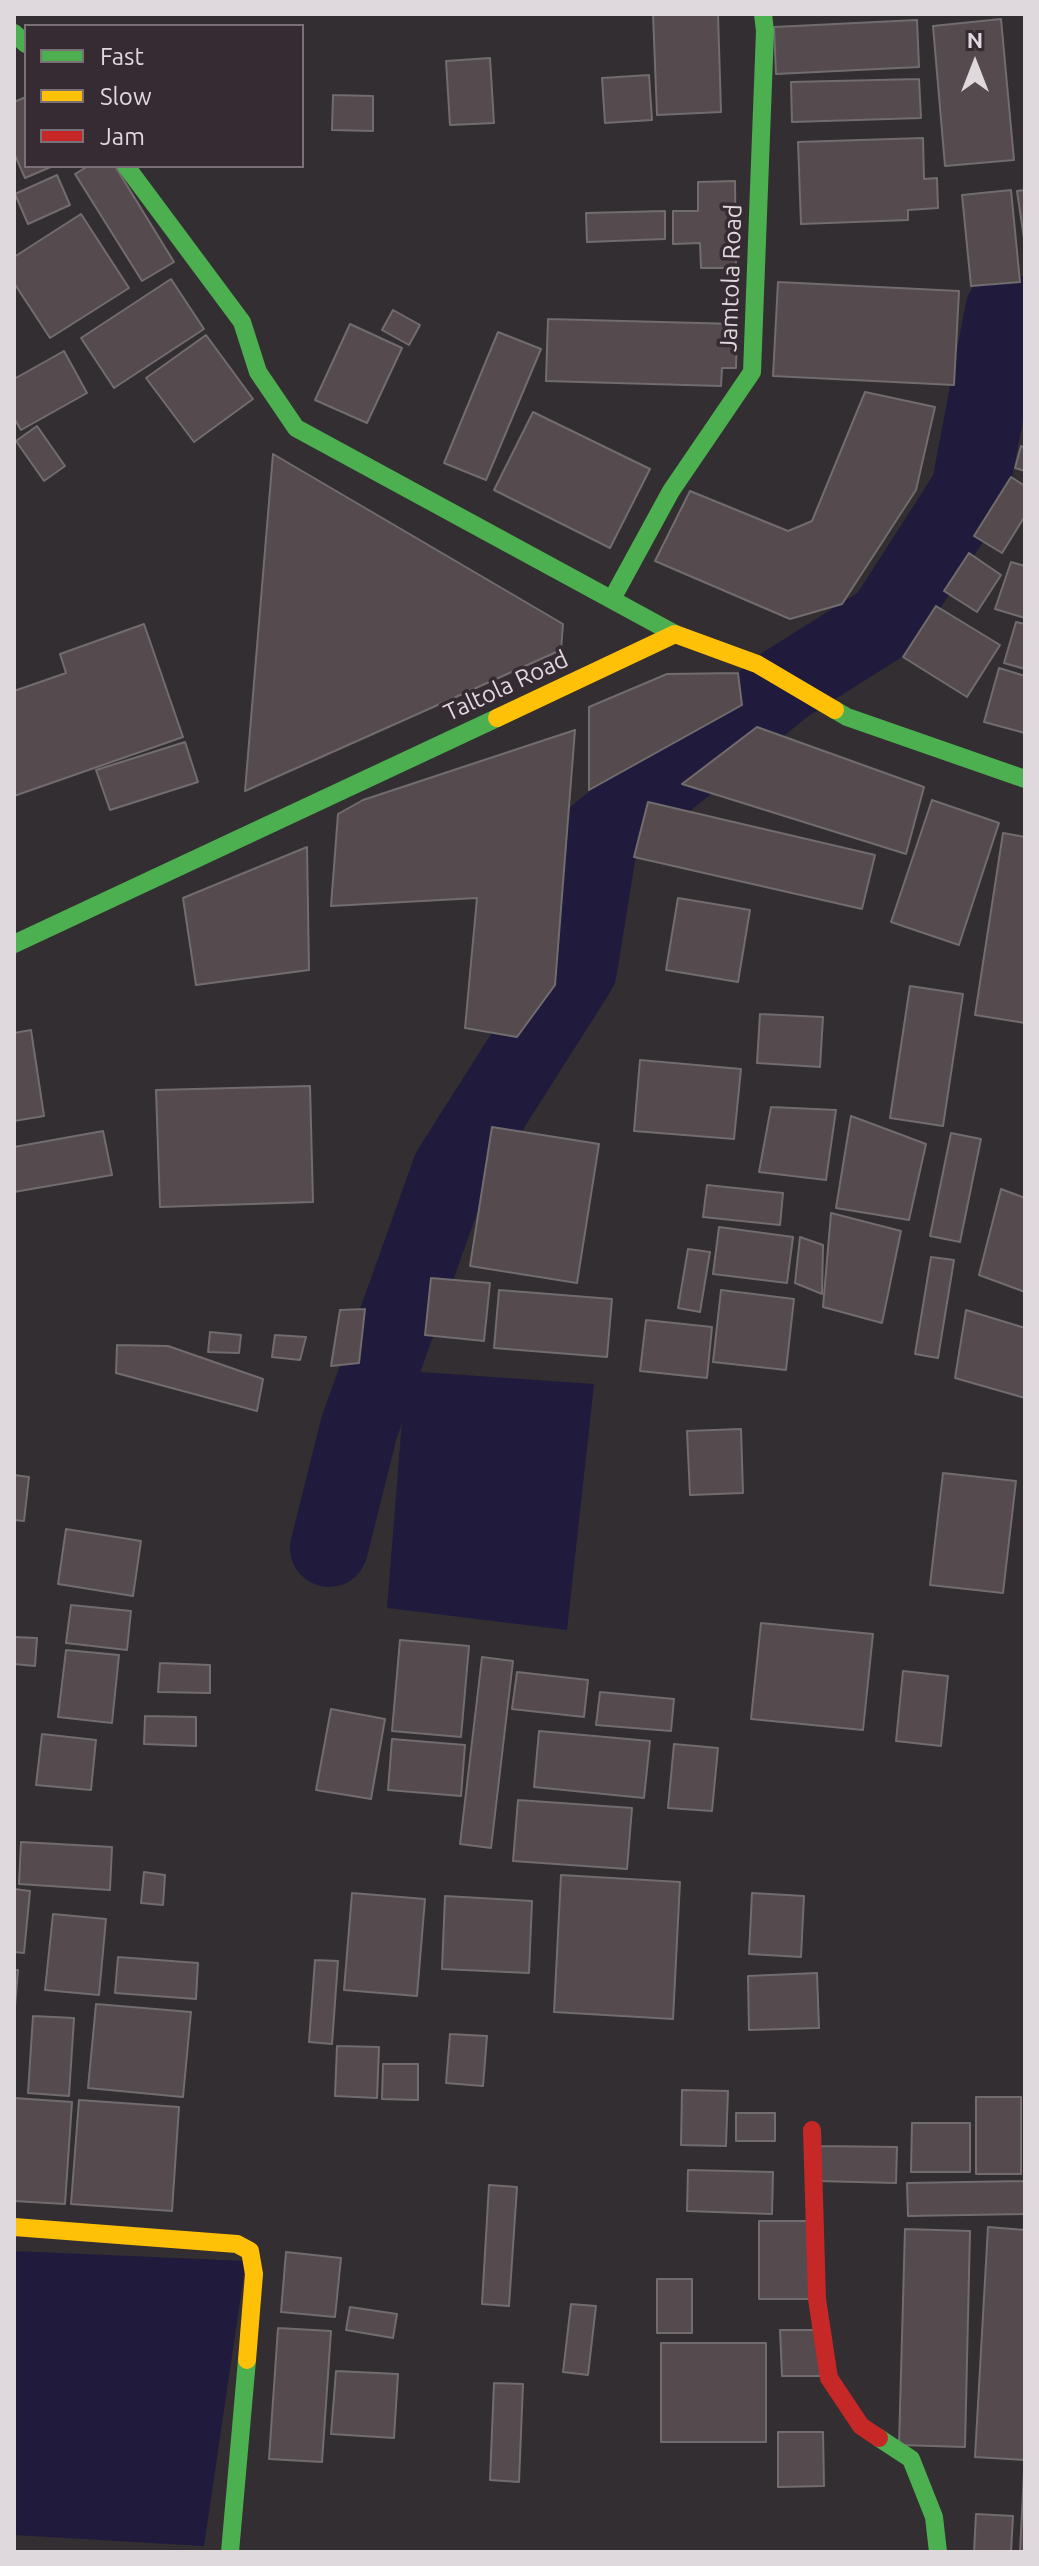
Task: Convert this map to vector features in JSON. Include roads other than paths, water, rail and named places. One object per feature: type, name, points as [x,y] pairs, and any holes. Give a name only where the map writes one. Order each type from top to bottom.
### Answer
[{"type":"street","name":"Jamtola Road","points":[[612,599],[671,491],[752,372],[765,31],[763,14]]},
{"type":"street","points":[[127,168],[242,322],[258,372],[296,428],[675,634],[757,664],[847,717],[1025,779]]},
{"type":"street","name":"Taltola Road","points":[[14,944],[675,634]]},
{"type":"street","points":[[812,2130],[817,2299],[829,2378],[861,2426],[911,2459],[934,2517],[938,2552]]},
{"type":"street","points":[[14,2227],[237,2244],[250,2251],[254,2274],[230,2552]]},
{"type":"waterway","points":[[329,1548],[359,1428],[451,1170],[578,970],[600,833],[786,684],[886,621],[970,490],[1004,311]]}]
